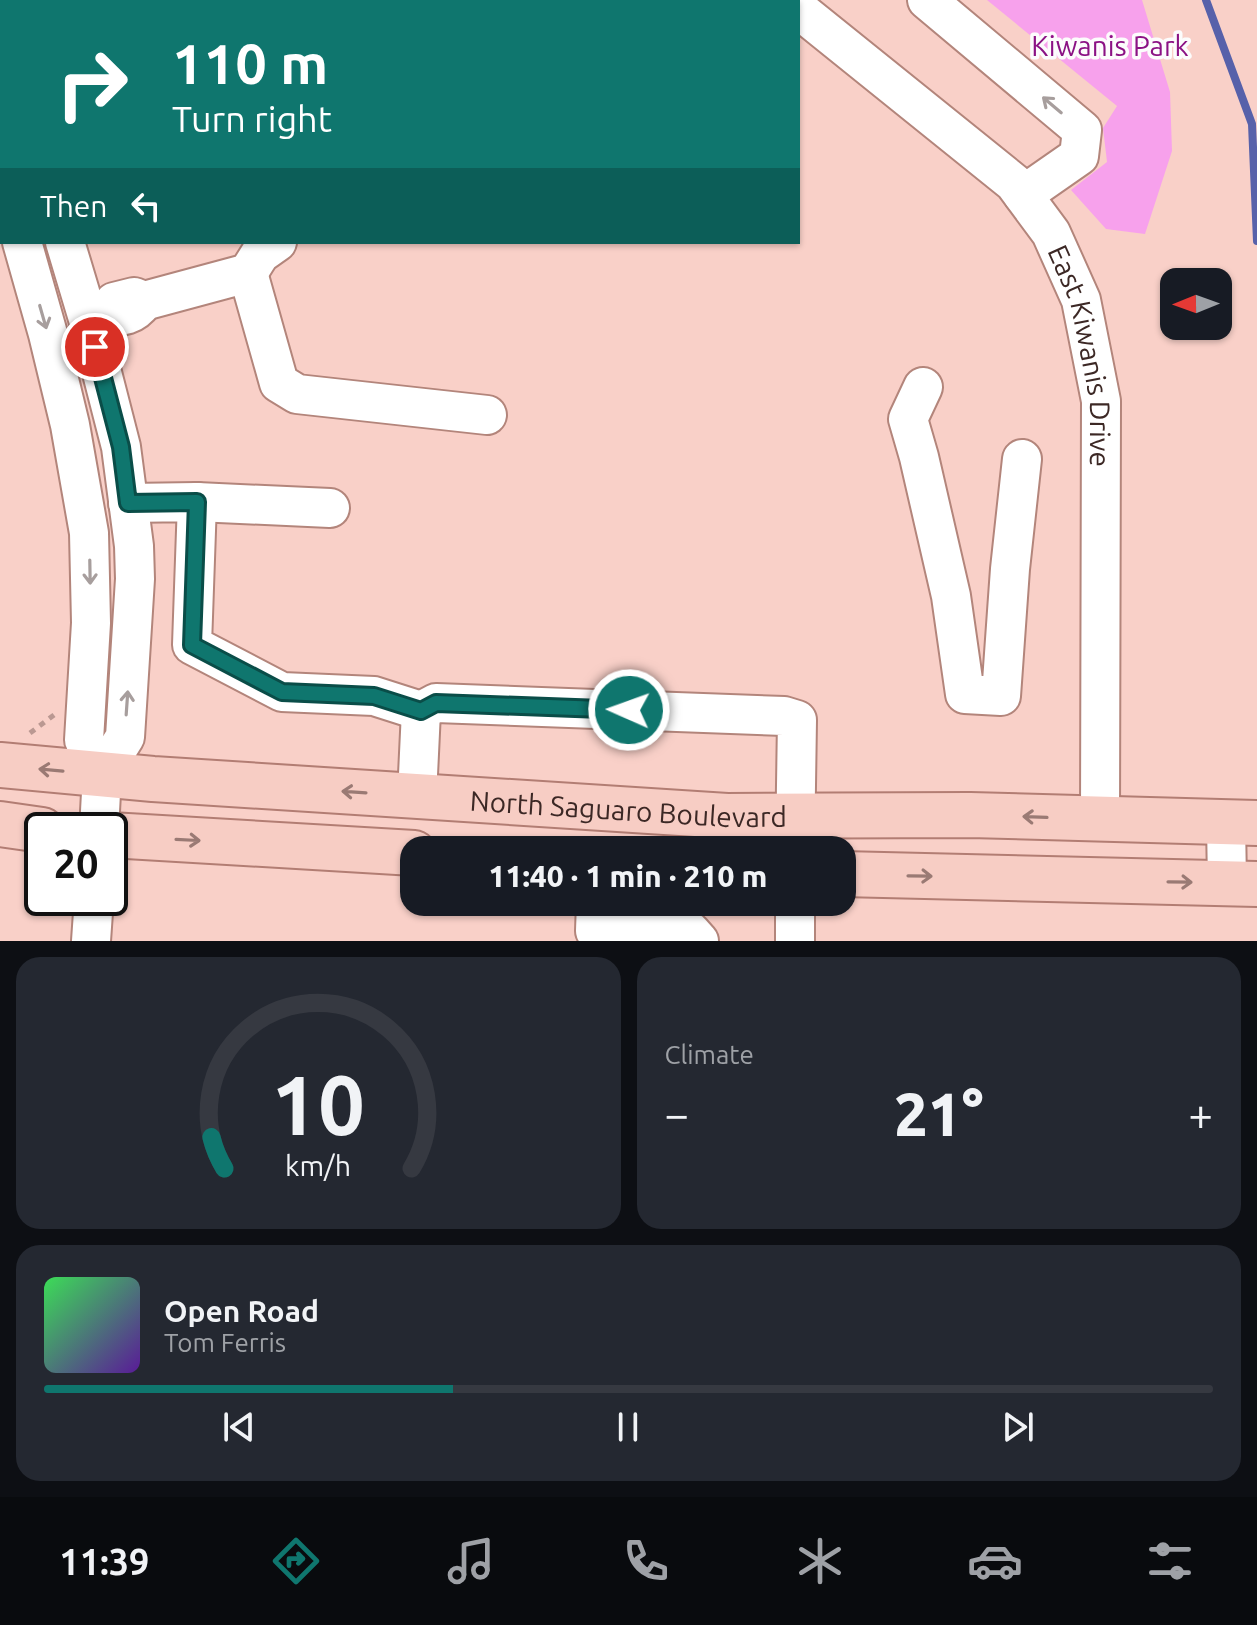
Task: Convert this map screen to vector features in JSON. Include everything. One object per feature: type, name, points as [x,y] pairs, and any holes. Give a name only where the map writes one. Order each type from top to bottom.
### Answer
[{"type":"main road","name":"North Saguaro Boulevard","points":[[11,752],[102,774],[727,816],[796,833],[970,815],[1244,823]]},
{"type":"main road","points":[[0,824],[24,827]]},
{"type":"main road","points":[[128,836],[400,852]]},
{"type":"main road","points":[[856,874],[1242,884]]},
{"type":"street","points":[[927,0],[1082,130],[1079,156],[1023,195]]},
{"type":"street","name":"East Kiwanis Drive","points":[[804,7],[1014,183],[1051,233],[1081,300],[1101,401],[1100,820]]},
{"type":"street","points":[[23,244],[70,425],[89,533],[91,623],[84,740],[102,774]]},
{"type":"street","points":[[66,244],[98,318],[121,447],[134,546],[135,579],[125,737],[102,774],[100,812]]},
{"type":"street","points":[[98,318],[137,311],[144,301],[248,273],[260,254],[274,244]]},
{"type":"street","points":[[248,273],[279,383],[297,394],[487,415]]},
{"type":"street","points":[[923,387],[908,419],[951,596],[965,694],[1001,696],[1022,459]]},
{"type":"street","points":[[128,503],[197,502],[330,508]]},
{"type":"street","points":[[197,502],[192,645],[282,692],[374,696],[421,711],[436,703],[784,716],[797,720],[796,833]]},
{"type":"street","points":[[417,796],[421,711]]},
{"type":"street","points":[[1242,884],[1244,823]]},
{"type":"street","points":[[91,941],[93,916]]},
{"type":"street","points":[[596,916],[595,931],[691,932],[699,941]]},
{"type":"street","points":[[795,916],[795,941]]},
{"type":"path","points":[[11,752],[61,710]]},
{"type":"green space","name":"Kiwanis Park","points":[[987,0],[1142,0],[1170,92],[1172,151],[1145,234],[1106,229],[1071,190],[1107,162],[1103,128],[1117,106]]},
{"type":"waterway","points":[[1206,0],[1252,124],[1257,241]]},
{"type":"route","points":[[95,347],[121,447],[128,503],[197,502],[192,645],[282,692],[374,696],[421,711],[436,703],[629,710]]}]
